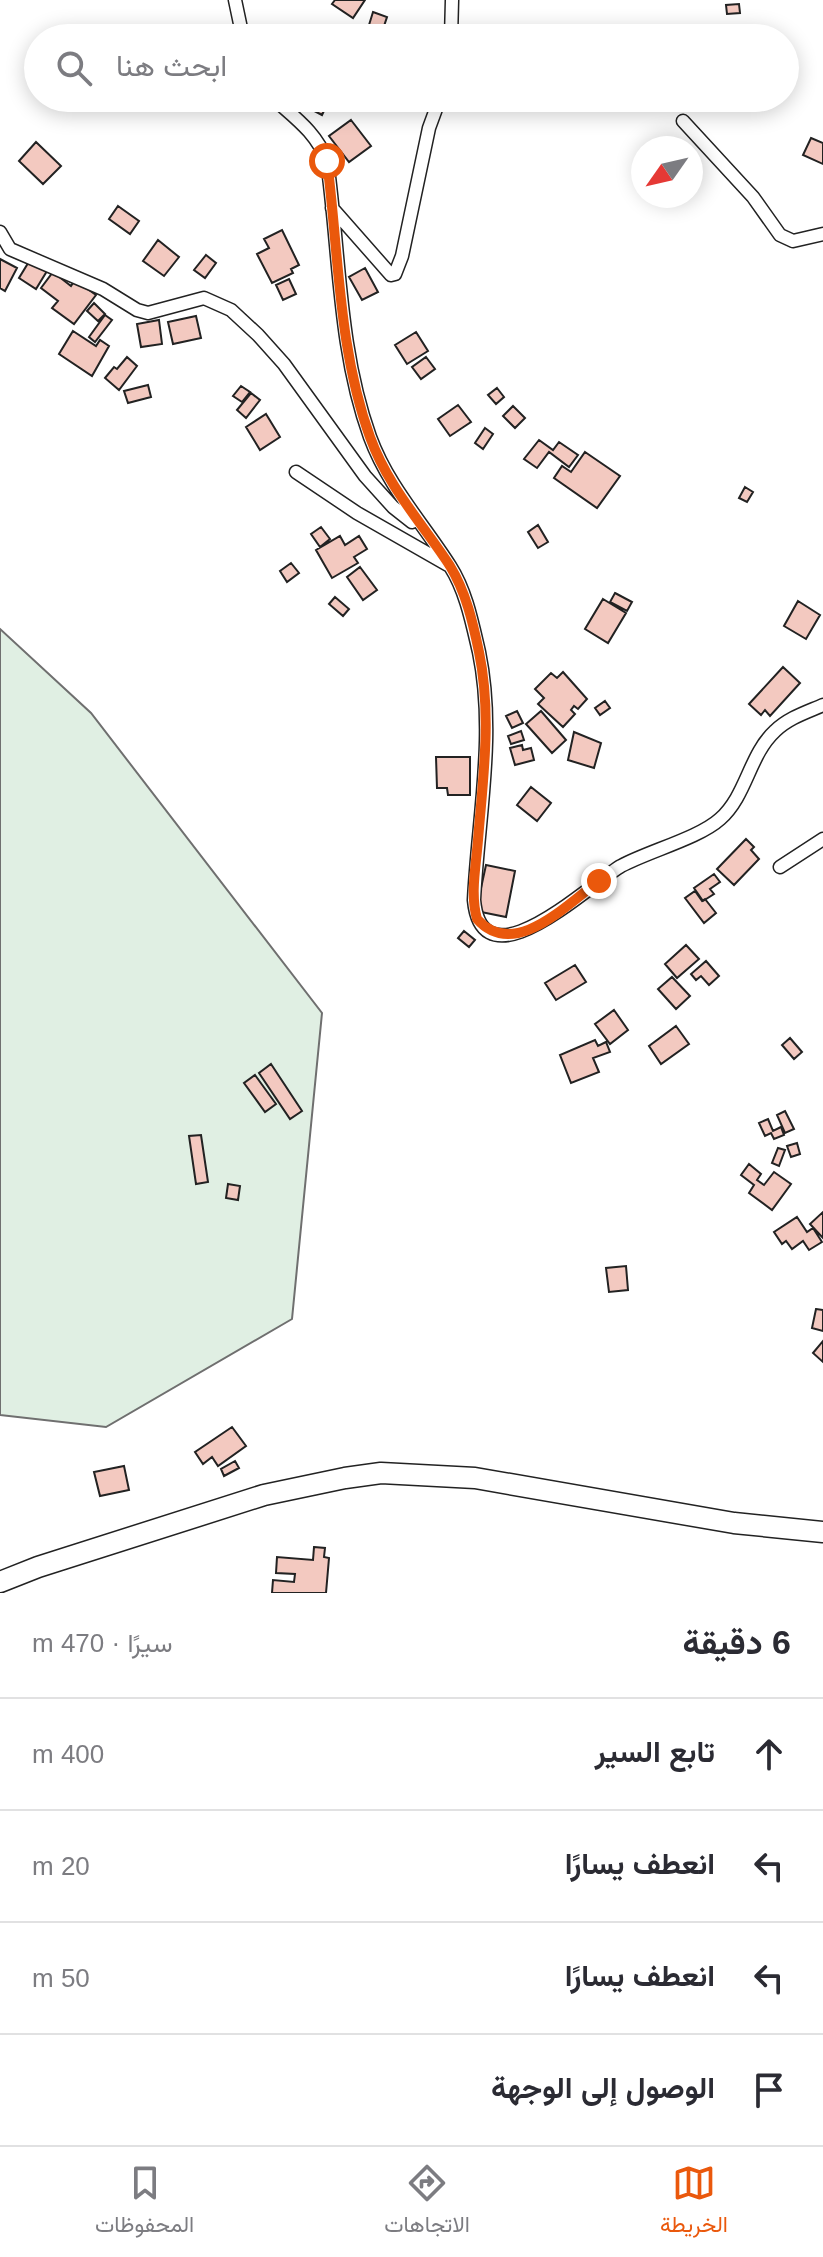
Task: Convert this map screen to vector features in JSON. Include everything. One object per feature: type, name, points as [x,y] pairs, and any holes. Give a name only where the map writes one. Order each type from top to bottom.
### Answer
[{"type":"main road","points":[[0,1582],[74,1555],[264,1495],[381,1473],[475,1478],[734,1523],[823,1532]]},
{"type":"street","points":[[235,0],[240,24]]},
{"type":"street","points":[[451,24],[452,0]]},
{"type":"street","points":[[289,112],[309,129],[327,161],[339,293],[356,393],[383,469],[450,567],[468,608],[484,682],[486,757],[474,900],[477,919],[494,934],[512,935],[531,928],[622,866],[705,829],[719,820],[736,800],[758,755],[776,730],[823,705]]},
{"type":"street","points":[[332,208],[391,275],[395,274],[402,256],[435,112]]},
{"type":"street","points":[[683,121],[753,197],[780,235],[793,241],[823,234]]},
{"type":"street","points":[[0,232],[10,249],[103,289],[137,310],[148,313],[204,298],[231,310],[284,364],[372,484],[393,507],[422,528]]},
{"type":"street","points":[[296,472],[368,520],[450,567]]},
{"type":"street","points":[[780,867],[823,839]]},
{"type":"green space","points":[[0,629],[91,713],[322,1013],[292,1319],[106,1427],[0,1415]]},
{"type":"building","points":[[335,0],[365,0],[353,18],[332,4]]},
{"type":"building","points":[[739,4],[740,13],[727,14],[726,5]]},
{"type":"building","points":[[373,12],[387,17],[385,24],[369,24]]},
{"type":"building","points":[[351,120],[371,146],[349,162],[329,136]]},
{"type":"building","points":[[811,138],[823,143],[823,164],[803,155]]},
{"type":"building","points":[[36,142],[61,166],[43,184],[19,161]]},
{"type":"building","points":[[118,206],[139,221],[130,234],[109,219]]},
{"type":"building","points":[[282,230],[299,265],[291,269],[293,273],[272,283],[257,254],[269,248],[264,239]]},
{"type":"building","points":[[158,240],[179,257],[164,276],[143,261]]},
{"type":"building","points":[[206,255],[216,263],[205,278],[194,270]]},
{"type":"building","points":[[0,259],[17,268],[5,291],[0,288]]},
{"type":"building","points":[[30,260],[47,271],[36,289],[19,278]]},
{"type":"building","points":[[365,268],[378,292],[362,300],[349,277]]},
{"type":"building","points":[[53,272],[71,286],[75,280],[96,295],[74,324],[52,308],[58,301],[41,288]]},
{"type":"building","points":[[289,279],[296,294],[283,300],[276,285]]},
{"type":"building","points":[[94,303],[105,314],[98,321],[87,311]]},
{"type":"building","points":[[105,315],[112,320],[95,342],[89,337]]},
{"type":"building","points":[[196,316],[201,338],[173,344],[168,322]]},
{"type":"building","points":[[159,320],[162,344],[141,347],[137,324]]},
{"type":"building","points":[[73,331],[96,346],[100,340],[109,346],[92,376],[59,354]]},
{"type":"building","points":[[416,332],[428,351],[407,364],[395,345]]},
{"type":"building","points":[[127,357],[137,366],[119,390],[105,378]]},
{"type":"building","points":[[426,357],[435,369],[421,379],[412,367]]},
{"type":"building","points":[[148,385],[151,397],[128,403],[124,391]]},
{"type":"building","points":[[241,386],[250,392],[242,402],[233,396]]},
{"type":"building","points":[[497,388],[504,397],[496,404],[488,395]]},
{"type":"building","points":[[251,393],[260,400],[246,418],[237,410]]},
{"type":"building","points":[[458,405],[471,422],[450,436],[438,419]]},
{"type":"building","points":[[513,406],[525,418],[515,428],[503,416]]},
{"type":"building","points":[[266,414],[280,437],[260,450],[246,427]]},
{"type":"building","points":[[485,428],[493,434],[483,449],[475,443]]},
{"type":"building","points":[[539,440],[553,450],[559,442],[578,455],[569,467],[549,452],[537,468],[524,459]]},
{"type":"building","points":[[585,452],[620,476],[597,508],[554,478],[562,466],[571,472]]},
{"type":"building","points":[[745,487],[753,492],[747,502],[739,498]]},
{"type":"building","points":[[538,525],[548,542],[538,548],[528,532]]},
{"type":"building","points":[[321,527],[330,539],[320,547],[311,534]]},
{"type":"building","points":[[340,536],[345,545],[359,536],[367,549],[354,557],[358,563],[332,578],[316,550]]},
{"type":"building","points":[[291,563],[299,573],[287,582],[280,571]]},
{"type":"building","points":[[360,567],[377,590],[363,600],[347,577]]},
{"type":"building","points":[[615,593],[632,602],[627,611],[610,602]]},
{"type":"building","points":[[335,597],[349,609],[343,616],[329,604]]},
{"type":"building","points":[[603,599],[626,613],[608,643],[585,629]]},
{"type":"building","points":[[798,601],[820,615],[806,639],[784,626]]},
{"type":"building","points":[[783,667],[800,683],[770,716],[765,710],[761,715],[749,704]]},
{"type":"building","points":[[563,672],[587,699],[578,709],[574,706],[571,710],[575,714],[563,727],[538,704],[544,698],[535,689],[551,673],[557,678]]},
{"type":"building","points":[[605,701],[610,708],[600,715],[595,708]]},
{"type":"building","points":[[517,711],[523,723],[512,728],[506,716]]},
{"type":"building","points":[[541,711],[566,740],[552,753],[526,724]]},
{"type":"building","points":[[521,731],[524,740],[511,744],[508,736]]},
{"type":"building","points":[[574,732],[601,743],[594,768],[568,760]]},
{"type":"building","points":[[522,745],[523,750],[531,748],[534,760],[515,765],[510,748]]},
{"type":"building","points":[[436,757],[470,757],[470,795],[448,795],[447,788],[437,788]]},
{"type":"building","points":[[531,787],[551,803],[537,821],[517,805]]},
{"type":"building","points":[[746,839],[759,859],[734,885],[717,869]]},
{"type":"building","points":[[486,865],[515,871],[506,917],[476,911]]},
{"type":"building","points":[[714,874],[720,882],[710,889],[714,894],[703,901],[694,888]]},
{"type":"building","points":[[695,891],[716,913],[704,923],[685,898]]},
{"type":"building","points":[[464,931],[475,940],[469,947],[458,938]]},
{"type":"building","points":[[686,945],[699,959],[677,978],[665,964]]},
{"type":"building","points":[[706,961],[719,976],[709,985],[701,976],[696,980],[691,974]]},
{"type":"building","points":[[575,965],[586,982],[556,1000],[545,983]]},
{"type":"building","points":[[672,977],[690,996],[676,1009],[658,989]]},
{"type":"building","points":[[614,1010],[628,1030],[610,1044],[595,1024]]},
{"type":"building","points":[[676,1026],[689,1044],[661,1064],[649,1046]]},
{"type":"building","points":[[790,1038],[802,1052],[794,1059],[782,1045]]},
{"type":"building","points":[[595,1040],[598,1046],[606,1042],[610,1052],[593,1058],[599,1072],[571,1083],[560,1055]]},
{"type":"building","points":[[271,1064],[302,1111],[290,1119],[259,1073]]},
{"type":"building","points":[[255,1075],[276,1104],[265,1112],[244,1083]]},
{"type":"building","points":[[785,1111],[794,1129],[785,1133],[777,1115]]},
{"type":"building","points":[[768,1119],[773,1131],[781,1127],[784,1135],[774,1139],[771,1133],[765,1136],[759,1123]]},
{"type":"building","points":[[201,1135],[208,1182],[196,1184],[189,1136]]},
{"type":"building","points":[[797,1143],[800,1154],[791,1157],[787,1146]]},
{"type":"building","points":[[778,1148],[785,1150],[779,1166],[772,1163]]},
{"type":"building","points":[[749,1164],[761,1174],[757,1180],[764,1185],[774,1172],[791,1184],[772,1210],[749,1193],[754,1185],[741,1175]]},
{"type":"building","points":[[228,1184],[240,1186],[238,1200],[226,1198]]},
{"type":"building","points":[[823,1212],[823,1238],[810,1224]]},
{"type":"building","points":[[797,1217],[807,1232],[813,1228],[822,1242],[809,1250],[803,1241],[792,1249],[786,1241],[782,1244],[774,1232]]},
{"type":"building","points":[[626,1266],[628,1290],[609,1292],[606,1268]]},
{"type":"building","points":[[816,1309],[823,1310],[823,1331],[812,1328]]},
{"type":"building","points":[[823,1341],[823,1362],[813,1353]]},
{"type":"building","points":[[232,1427],[246,1446],[218,1466],[212,1457],[203,1464],[195,1452]]},
{"type":"building","points":[[235,1461],[239,1468],[224,1476],[221,1469]]},
{"type":"building","points":[[124,1466],[129,1490],[100,1496],[94,1472]]},
{"type":"building","points":[[314,1547],[325,1548],[324,1557],[329,1558],[326,1593],[272,1593],[273,1580],[294,1582],[295,1574],[276,1573],[277,1557],[313,1560]]},
{"type":"route","points":[[327,161],[339,293],[356,393],[383,469],[399,497],[450,567],[462,590],[479,653],[484,682],[486,757],[474,885],[477,919],[494,934],[520,934],[599,881]]}]
